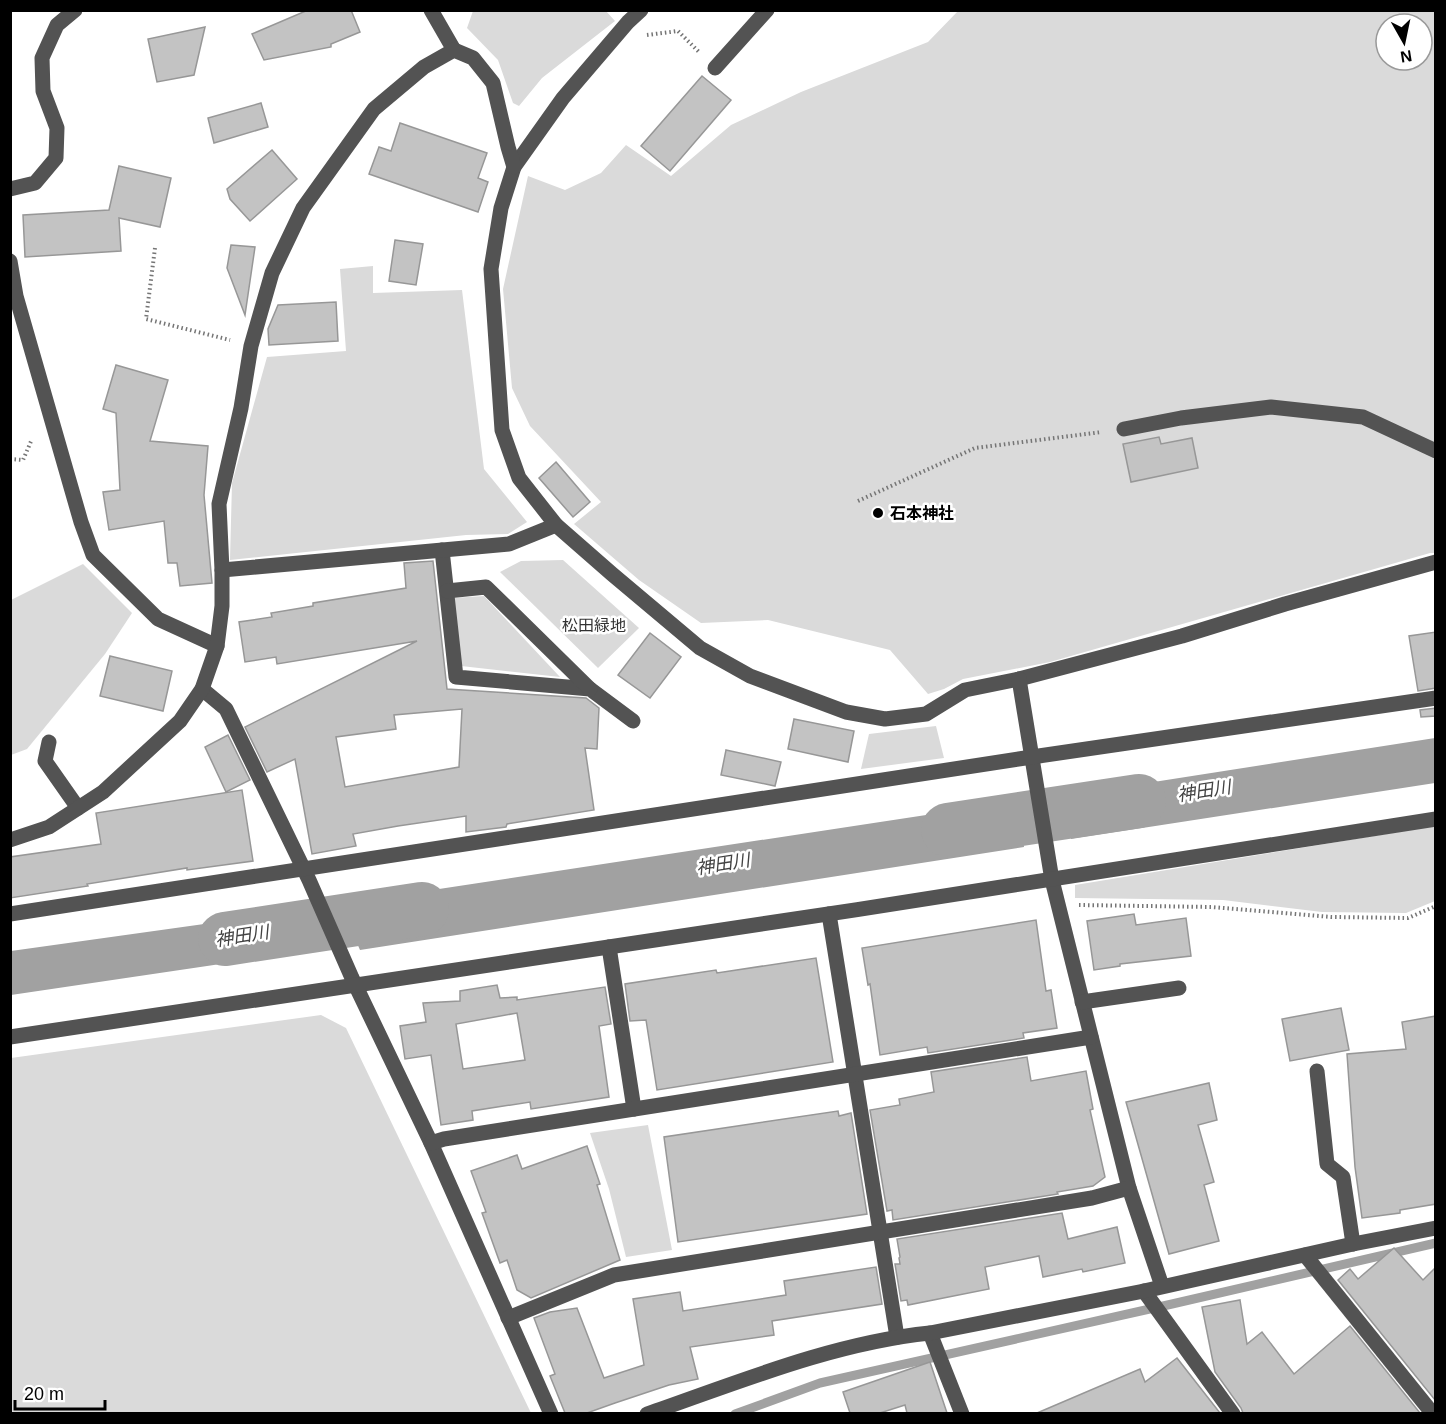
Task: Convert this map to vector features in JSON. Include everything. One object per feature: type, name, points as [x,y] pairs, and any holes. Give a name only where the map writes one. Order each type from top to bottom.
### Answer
[{"type":"street","points":[[10,189],[35,183],[56,158],[57,128],[43,91],[42,58],[57,25],[75,10]]},
{"type":"street","points":[[431,10],[454,50],[473,58],[493,83],[514,167]]},
{"type":"street","points":[[641,10],[563,98],[514,167],[501,208],[491,269],[502,430],[519,478],[555,525],[700,648],[750,676],[846,712],[885,719],[926,714],[965,690],[1019,679],[1182,636],[1285,604],[1436,562]]},
{"type":"street","points":[[715,68],[767,10]]},
{"type":"street","points":[[10,840],[49,827],[103,792],[180,721],[202,688],[217,646],[222,606],[219,504],[241,408],[251,346],[272,273],[303,208],[374,109],[424,67],[454,50]]},
{"type":"street","points":[[10,261],[16,296],[81,522],[93,555],[158,619],[217,646]]},
{"type":"street","points":[[1124,429],[1181,418],[1271,407],[1363,417],[1436,451]]},
{"type":"street","points":[[222,570],[509,544],[555,525]]},
{"type":"street","points":[[442,550],[456,677],[590,689]]},
{"type":"street","points":[[447,591],[486,587],[590,689],[633,721]]},
{"type":"street","points":[[1019,679],[1052,880],[1129,1188],[1162,1286]]},
{"type":"street","points":[[202,688],[226,709],[306,875],[431,1143],[551,1413]]},
{"type":"street","points":[[10,914],[306,875],[1033,763],[1436,698]]},
{"type":"street","points":[[49,742],[45,761],[78,808]]},
{"type":"street","points":[[10,1037],[355,982],[609,947],[1052,880],[1436,819]]},
{"type":"street","points":[[829,914],[897,1337]]},
{"type":"street","points":[[609,947],[634,1108]]},
{"type":"street","points":[[1082,1002],[1179,988]]},
{"type":"street","points":[[431,1143],[634,1108],[1091,1037]]},
{"type":"street","points":[[1317,1071],[1328,1164],[1343,1177],[1353,1244]]},
{"type":"street","points":[[508,1318],[614,1275],[1092,1198],[1129,1188]]},
{"type":"street","points":[[647,1413],[796,1362],[897,1337],[932,1339],[1147,1294],[1162,1286],[1309,1259],[1353,1244],[1436,1228]]},
{"type":"street","points":[[1309,1259],[1433,1413]]},
{"type":"street","points":[[1147,1294],[1233,1413]]},
{"type":"street","points":[[932,1339],[945,1370],[958,1412]]},
{"type":"path","points":[[613,40],[678,31],[715,68]]},
{"type":"path","points":[[155,248],[146,319],[251,346]]},
{"type":"path","points":[[858,501],[975,448],[1124,429]]},
{"type":"path","points":[[1058,904],[1211,907],[1332,917],[1408,918],[1436,906]]},
{"type":"green space","points":[[473,11],[606,11],[615,21],[542,78],[519,106],[513,103],[498,60],[467,28]]},
{"type":"green space","points":[[958,11],[1435,11],[1435,553],[1050,662],[963,679],[928,694],[890,650],[768,620],[701,623],[639,580],[574,524],[601,502],[530,426],[512,388],[503,289],[528,176],[565,190],[601,173],[626,145],[671,176],[731,125],[801,92],[928,42]]},
{"type":"green space","points":[[373,266],[373,293],[462,290],[484,469],[527,522],[508,534],[466,535],[230,560],[232,483],[267,357],[346,351],[340,269]]},
{"type":"green space","name":"松田緑地","points":[[563,560],[639,628],[598,668],[500,572],[521,561]]},
{"type":"green space","points":[[83,564],[132,613],[105,654],[27,749],[11,755],[11,600]]},
{"type":"green space","points":[[484,596],[560,677],[461,666],[453,598]]},
{"type":"green space","points":[[936,726],[944,758],[861,769],[869,734]]},
{"type":"green space","points":[[1435,826],[1435,901],[1406,913],[1322,912],[1223,900],[1075,898],[1075,885]]},
{"type":"green space","points":[[321,1015],[346,1028],[531,1413],[11,1413],[11,1058]]},
{"type":"green space","points":[[648,1125],[672,1250],[626,1257],[609,1189],[590,1133]]},
{"type":"water","points":[[1435,738],[1435,783],[1071,839],[1064,796]]},
{"type":"water","points":[[1018,801],[1024,847],[360,950],[340,904]]},
{"type":"water","points":[[290,912],[309,951],[11,995],[11,951]]},
{"type":"building","points":[[308,10],[351,10],[360,32],[331,44],[331,47],[264,60],[252,34]]},
{"type":"building","points":[[205,27],[194,75],[157,82],[148,39]]},
{"type":"building","points":[[702,76],[731,100],[670,171],[641,146]]},
{"type":"building","points":[[261,103],[268,127],[214,143],[208,118]]},
{"type":"building","points":[[400,123],[487,153],[478,178],[488,182],[478,212],[369,174],[379,147],[391,151]]},
{"type":"building","points":[[272,150],[297,179],[250,221],[230,199],[227,189]]},
{"type":"building","points":[[119,166],[171,178],[160,227],[119,218],[121,251],[25,257],[23,215],[109,210]]},
{"type":"building","points":[[395,240],[423,244],[416,285],[389,281]]},
{"type":"building","points":[[231,245],[255,247],[245,315],[227,268]]},
{"type":"building","points":[[336,302],[338,341],[269,345],[268,329],[278,305]]},
{"type":"building","points":[[116,365],[168,380],[150,441],[208,446],[204,495],[212,583],[180,586],[177,563],[168,563],[164,521],[109,530],[103,492],[120,490],[116,413],[103,409]]},
{"type":"building","points":[[1159,437],[1161,444],[1192,438],[1198,468],[1131,482],[1123,444]]},
{"type":"building","points":[[556,462],[590,502],[573,517],[539,478]]},
{"type":"building","points":[[433,561],[447,689],[586,698],[599,708],[597,749],[585,748],[594,810],[507,824],[506,827],[466,832],[466,816],[398,826],[353,834],[356,846],[312,854],[295,759],[267,772],[245,727],[417,641],[277,664],[276,657],[245,662],[239,622],[272,617],[271,613],[313,606],[313,603],[406,588],[404,563]],"holes":[[[462,709],[459,767],[345,787],[336,737],[396,729],[394,715]]]},
{"type":"building","points":[[1436,632],[1436,688],[1418,691],[1409,636]]},
{"type":"building","points":[[650,633],[681,657],[650,698],[618,675]]},
{"type":"building","points":[[110,656],[172,671],[163,711],[100,696]]},
{"type":"building","points":[[1436,708],[1436,716],[1421,717],[1420,710]]},
{"type":"building","points":[[794,719],[854,731],[848,762],[788,749]]},
{"type":"building","points":[[228,735],[250,780],[226,792],[205,747]]},
{"type":"building","points":[[726,750],[781,762],[775,786],[721,775]]},
{"type":"building","points":[[242,790],[253,861],[187,870],[187,868],[10,898],[10,857],[101,844],[96,813]]},
{"type":"building","points":[[1134,914],[1136,925],[1186,918],[1191,956],[1120,964],[1120,966],[1094,970],[1087,921]]},
{"type":"building","points":[[1036,920],[1046,991],[1051,990],[1057,1028],[1023,1033],[1024,1038],[928,1053],[927,1047],[880,1055],[870,984],[868,985],[862,948]]},
{"type":"building","points":[[816,958],[833,1062],[657,1090],[646,1020],[630,1021],[625,984]]},
{"type":"building","points":[[497,985],[500,998],[517,997],[517,1000],[605,987],[611,1024],[599,1026],[609,1097],[531,1109],[530,1102],[472,1111],[473,1120],[441,1125],[431,1055],[405,1059],[400,1026],[426,1022],[423,1003],[460,1001],[460,991]],"holes":[[[517,1013],[525,1060],[463,1069],[456,1024]]]},
{"type":"building","points":[[1341,1008],[1349,1050],[1290,1061],[1282,1019]]},
{"type":"building","points":[[1436,1016],[1436,1204],[1400,1210],[1400,1213],[1362,1218],[1355,1167],[1347,1054],[1406,1049],[1402,1022]]},
{"type":"building","points":[[1027,1057],[1031,1081],[1086,1071],[1093,1109],[1090,1110],[1105,1177],[1093,1186],[1057,1192],[1058,1194],[893,1220],[892,1210],[887,1211],[870,1110],[900,1105],[899,1099],[934,1092],[931,1072]]},
{"type":"building","points":[[1209,1083],[1217,1120],[1198,1125],[1214,1182],[1204,1185],[1219,1241],[1169,1254],[1126,1102]]},
{"type":"building","points":[[838,1111],[839,1116],[851,1113],[867,1214],[678,1242],[664,1137]]},
{"type":"building","points":[[587,1146],[600,1184],[597,1185],[620,1260],[531,1298],[517,1290],[507,1260],[500,1263],[482,1213],[486,1212],[471,1171],[517,1155],[522,1169]]},
{"type":"building","points":[[1062,1213],[1068,1239],[1117,1227],[1125,1263],[1083,1272],[1082,1269],[1043,1277],[1039,1256],[985,1267],[989,1289],[908,1305],[907,1300],[901,1301],[895,1264],[900,1264],[897,1239]]},
{"type":"building","points":[[1394,1248],[1423,1280],[1436,1267],[1435,1400],[1338,1280],[1350,1269],[1358,1279]]},
{"type":"building","points":[[876,1267],[882,1304],[772,1321],[774,1335],[690,1347],[698,1379],[669,1385],[587,1413],[565,1413],[550,1376],[555,1374],[534,1318],[550,1312],[577,1308],[604,1378],[644,1365],[633,1299],[680,1292],[683,1311],[786,1295],[784,1281]]},
{"type":"building","points":[[1240,1300],[1247,1344],[1262,1332],[1294,1374],[1350,1326],[1420,1413],[1243,1413],[1215,1372],[1202,1307]]},
{"type":"building","points":[[1177,1358],[1220,1413],[1037,1413],[1140,1369],[1145,1382]]},
{"type":"building","points":[[930,1362],[947,1413],[907,1413],[905,1405],[880,1413],[850,1413],[843,1392]]},
{"type":"waterway","name":"神田川","points":[[948,830],[1139,801]]},
{"type":"waterway","name":"神田川","points":[[225,939],[422,909]]},
{"type":"waterway","points":[[735,1414],[820,1383],[1436,1243]]},
{"type":"place","name":"石本神社","points":[[878,513]]}]
